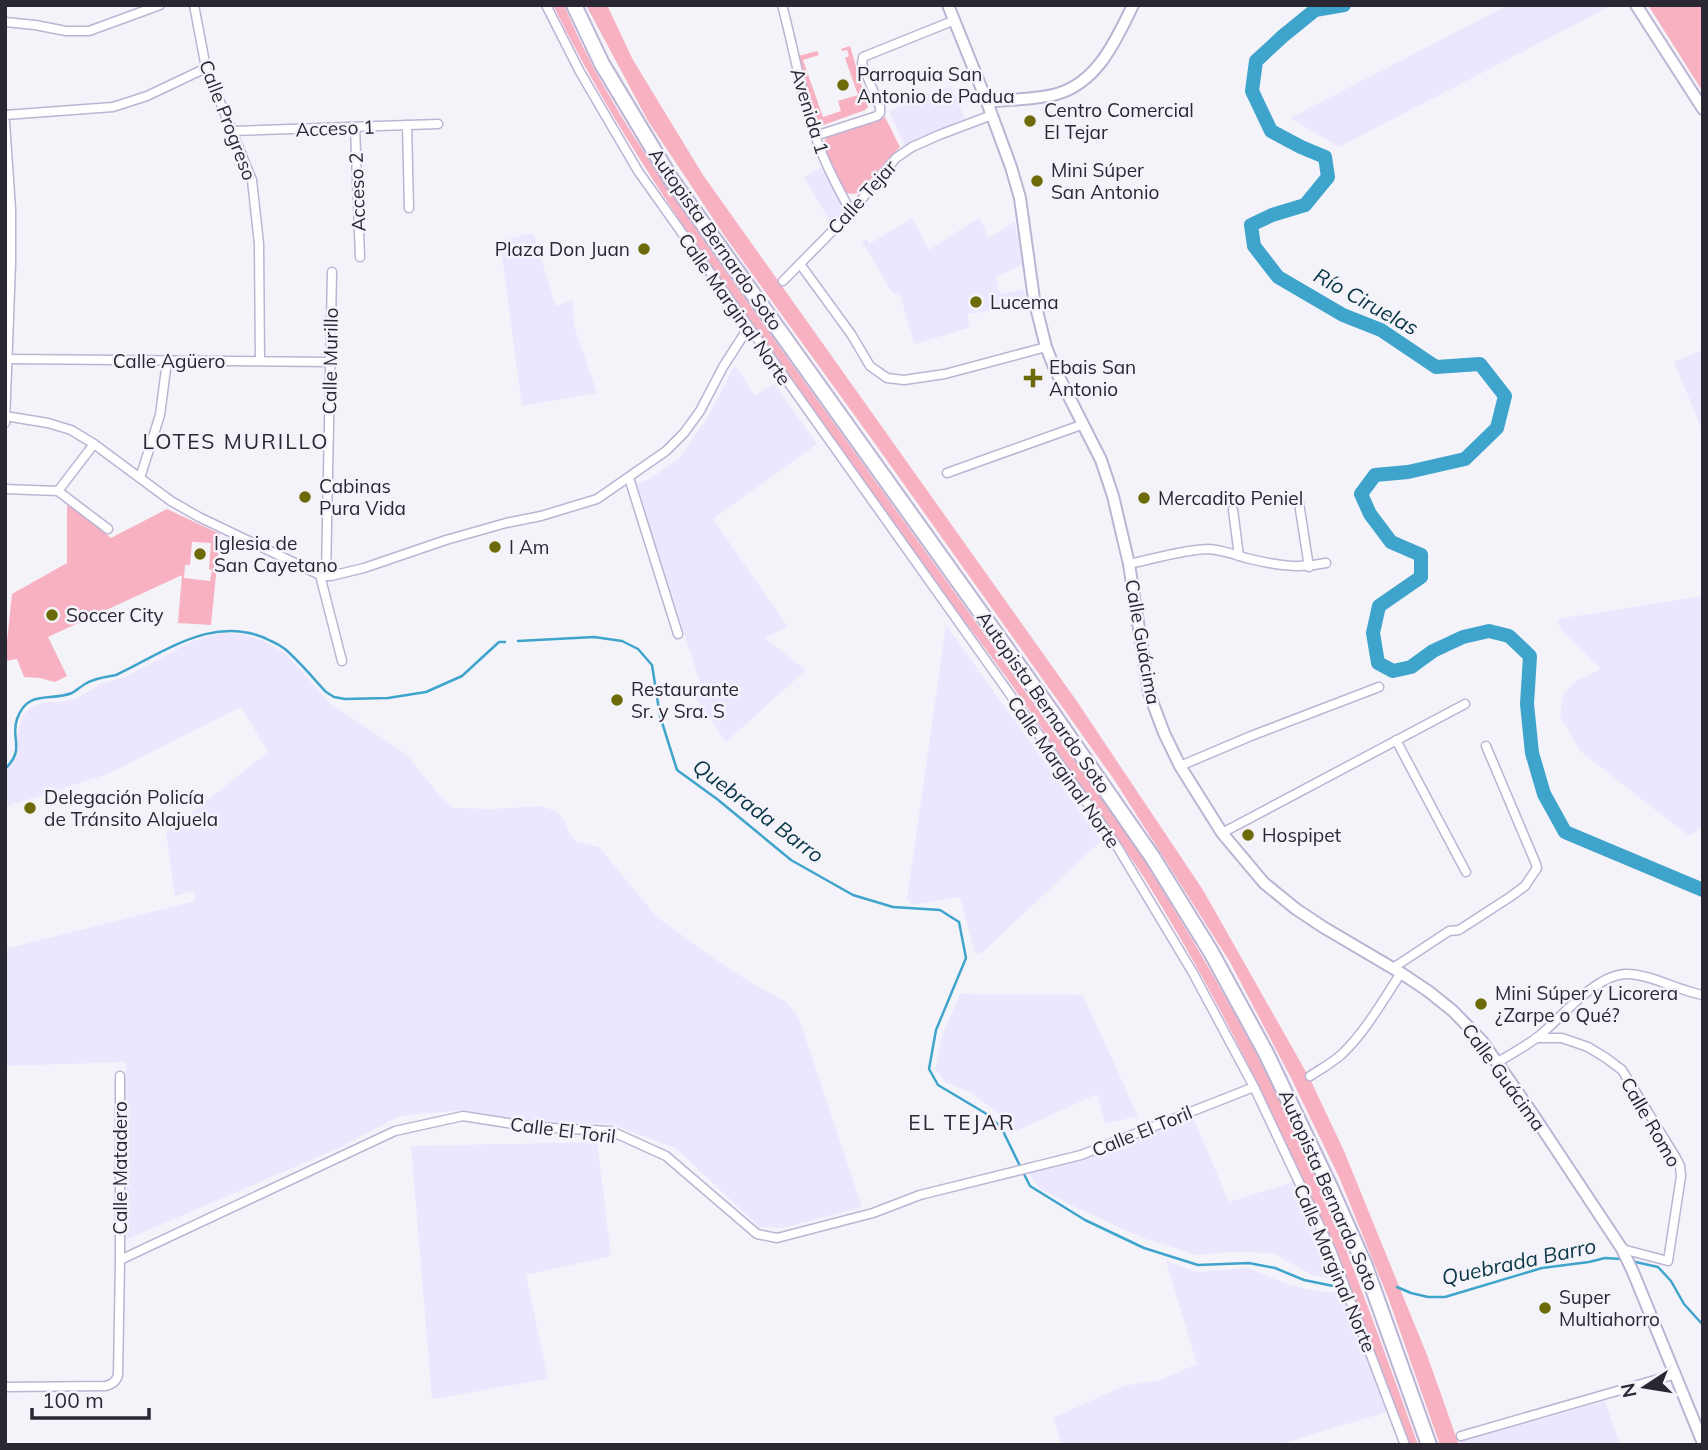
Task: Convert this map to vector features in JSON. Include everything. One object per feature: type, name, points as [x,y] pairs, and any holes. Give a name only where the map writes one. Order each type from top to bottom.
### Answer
[{"type":"highway","name":"Autopista Bernardo Soto","points":[[574,5],[603,64],[671,179],[1051,711],[1153,858],[1211,952],[1266,1053],[1331,1187],[1365,1266],[1429,1445]]},
{"type":"main road","name":"Calle Guácima","points":[[948,5],[992,115],[1020,198],[1034,299],[1046,347],[1101,460],[1113,496],[1129,564],[1149,693],[1180,766],[1222,833],[1250,868],[1279,896],[1323,928],[1394,969],[1439,1000],[1482,1041],[1623,1252],[1703,1443]]},
{"type":"main road","points":[[987,102],[1057,94],[1081,82],[1097,67],[1111,47],[1133,5]]},
{"type":"main road","points":[[1636,5],[1703,109]]},
{"type":"street","points":[[5,22],[66,31],[89,31],[160,5]]},
{"type":"street","name":"Calle Progreso","points":[[194,5],[205,68],[252,180],[259,257],[260,361]]},
{"type":"street","name":"Calle Marginal Norte","points":[[546,5],[580,72],[634,166],[1118,848],[1193,973],[1254,1087],[1331,1250],[1405,1445]]},
{"type":"street","name":"Avenida 1","points":[[782,5],[815,136],[851,212]]},
{"type":"street","points":[[815,136],[880,113],[862,64],[863,57],[954,20]]},
{"type":"street","points":[[5,115],[113,107],[147,96],[205,68]]},
{"type":"street","name":"Calle Tejar","points":[[783,281],[851,212],[880,175],[902,153],[939,135],[992,115]]},
{"type":"street","points":[[5,122],[11,264],[5,423]]},
{"type":"street","name":"Acceso 1","points":[[232,131],[438,124]]},
{"type":"street","points":[[407,125],[408,208]]},
{"type":"street","name":"Acceso 2","points":[[355,127],[360,257]]},
{"type":"street","points":[[800,264],[851,334],[870,366],[887,378],[904,380],[945,374],[1046,347]]},
{"type":"street","name":"Calle Murillo","points":[[332,272],[323,576],[342,661]]},
{"type":"street","points":[[5,416],[71,430],[171,501],[323,576],[364,568],[446,540],[597,499],[666,451],[684,433],[748,328]]},
{"type":"street","name":"Calle Agüero","points":[[8,359],[331,362]]},
{"type":"street","points":[[139,478],[160,415],[167,361]]},
{"type":"street","points":[[947,473],[1084,424]]},
{"type":"street","points":[[58,491],[94,444]]},
{"type":"street","points":[[629,478],[678,634]]},
{"type":"street","points":[[5,489],[58,491],[108,530]]},
{"type":"street","points":[[1299,503],[1310,567]]},
{"type":"street","points":[[1233,510],[1239,556]]},
{"type":"street","points":[[1129,564],[1211,549],[1270,564],[1294,567],[1326,563]]},
{"type":"street","points":[[1180,766],[1379,687]]},
{"type":"street","points":[[1222,833],[1465,704]]},
{"type":"street","points":[[1396,740],[1466,872]]},
{"type":"street","points":[[1310,1076],[1343,1053],[1364,1028],[1394,969],[1409,953],[1449,932],[1459,930],[1510,897],[1525,886],[1536,868],[1486,746]]},
{"type":"street","points":[[1498,1062],[1536,1038],[1605,980],[1624,974],[1640,976],[1703,995]]},
{"type":"street","name":"Calle Romo","points":[[1536,1038],[1562,1038],[1588,1047],[1622,1070],[1680,1166],[1681,1176],[1668,1261],[1623,1252]]},
{"type":"street","name":"Calle Matadero","points":[[120,1076],[120,1260]]},
{"type":"street","name":"Calle El Toril","points":[[120,1260],[395,1131],[463,1116],[533,1127],[611,1131],[666,1156],[757,1234],[778,1238],[873,1213],[920,1195],[1081,1155],[1254,1087]]},
{"type":"street","points":[[5,1387],[106,1387],[117,1380],[120,1260]]},
{"type":"street","points":[[1461,1436],[1676,1374]]},
{"type":"shaded area","points":[[553,5],[564,5],[611,99],[667,187],[1136,847],[1184,926],[1253,1047],[1314,1172],[1418,1445],[1409,1445],[1323,1227],[1258,1084],[1185,946],[1145,879],[1012,685],[911,550],[661,192],[604,100]]},
{"type":"shaded area","points":[[586,5],[607,5],[633,60],[703,175],[1076,700],[1203,890],[1310,1079],[1344,1151],[1427,1355],[1459,1445],[1440,1445],[1389,1300],[1339,1177],[1230,962],[1115,781],[724,235],[648,121]]},
{"type":"shaded area","points":[[1508,5],[1613,5],[1339,147],[1290,118]]},
{"type":"shaded area","points":[[1648,5],[1703,5],[1703,92]]},
{"type":"shaded area","points":[[850,46],[868,107],[821,126],[815,122],[798,56],[817,51],[819,55],[803,60],[823,117],[841,111],[838,101],[858,95],[845,58],[849,56],[847,50],[841,49]]},
{"type":"shaded area","points":[[951,86],[965,119],[905,146],[889,111]]},
{"type":"shaded area","points":[[885,117],[900,147],[858,193],[846,193],[824,148],[824,141],[828,136]]},
{"type":"shaded area","points":[[821,167],[843,208],[832,225],[804,177]]},
{"type":"shaded area","points":[[980,217],[988,238],[1015,222],[1022,265],[996,277],[1000,294],[1024,289],[1027,306],[968,314],[969,328],[914,344],[900,295],[893,294],[862,241],[867,239],[869,244],[912,218],[929,250]]},
{"type":"shaded area","points":[[533,233],[556,306],[573,300],[574,326],[597,393],[522,406],[500,241]]},
{"type":"shaded area","points":[[1703,350],[1703,432],[1674,362]]},
{"type":"shaded area","points":[[735,365],[755,396],[774,383],[817,444],[713,519],[788,627],[765,638],[806,670],[726,742],[688,686],[700,682],[635,484],[651,478],[679,458],[706,420]]},
{"type":"shaded area","name":"Soccer City","points":[[70,504],[111,538],[167,509],[220,534],[211,625],[178,623],[182,575],[48,637],[67,676],[55,682],[24,677],[17,659],[5,661],[12,594],[67,563],[67,506]],"holes":[[[192,542],[211,543],[210,581],[184,578],[185,565],[190,565]]]},
{"type":"shaded area","points":[[1703,596],[1703,826],[1689,836],[1580,751],[1560,716],[1563,695],[1576,681],[1601,669],[1561,630],[1557,619]]},
{"type":"shaded area","points":[[946,625],[1101,841],[983,952],[975,954],[960,897],[913,905],[907,900]]},
{"type":"shaded area","points":[[221,633],[245,634],[286,654],[331,704],[406,754],[453,808],[541,806],[556,811],[576,842],[599,847],[657,917],[719,962],[785,1001],[799,1018],[862,1207],[783,1228],[759,1227],[677,1149],[611,1124],[536,1122],[464,1110],[400,1116],[339,1148],[123,1241],[126,1062],[5,1066],[5,949],[195,901],[194,891],[175,896],[166,833],[268,752],[241,707],[108,774],[5,807],[5,772],[14,762],[22,717],[31,707],[44,702],[75,699],[101,684],[125,677],[193,641]]},
{"type":"shaded area","points":[[960,994],[1083,995],[1138,1116],[1105,1124],[1097,1094],[1012,1133],[1001,1116],[972,1093],[945,1082],[935,1069],[942,1036]]},
{"type":"shaded area","points":[[1193,1117],[1229,1202],[1293,1182],[1336,1279],[1312,1275],[1273,1253],[1229,1252],[1196,1255],[1143,1238],[1040,1189],[1028,1173],[1083,1159]]},
{"type":"shaded area","points":[[597,1142],[611,1256],[526,1275],[548,1379],[432,1399],[411,1146]]},
{"type":"shaded area","points":[[1166,1261],[1198,1272],[1249,1268],[1289,1285],[1342,1293],[1387,1412],[1277,1445],[1062,1445],[1053,1418],[1123,1386],[1160,1380],[1197,1364]]},
{"type":"shaded area","points":[[1605,1401],[1620,1445],[1460,1445],[1459,1441]]},
{"type":"waterway","name":"Río Ciruelas","points":[[1344,5],[1315,10],[1256,61],[1252,91],[1271,131],[1325,157],[1328,177],[1305,205],[1251,225],[1254,246],[1278,277],[1343,315],[1381,330],[1436,367],[1480,364],[1505,396],[1497,428],[1465,459],[1408,472],[1375,475],[1361,494],[1370,514],[1391,542],[1421,555],[1421,577],[1379,606],[1373,633],[1378,663],[1393,671],[1411,667],[1433,651],[1463,637],[1489,631],[1509,636],[1530,656],[1527,704],[1532,753],[1544,794],[1565,832],[1703,890]]},
{"type":"waterway","name":"Quebrada Barro","points":[[5,769],[15,756],[15,726],[27,704],[40,698],[72,693],[92,680],[116,675],[191,638],[230,631],[251,633],[283,648],[326,692],[345,699],[388,698],[426,692],[462,676],[499,642],[505,642]]},
{"type":"waterway","name":"Quebrada Barro","points":[[518,641],[594,637],[622,641],[638,649],[652,665],[660,716],[677,770],[791,860],[853,895],[893,907],[940,910],[959,922],[966,958],[936,1030],[929,1069],[938,1085],[985,1113],[1001,1127],[1020,1166]]},
{"type":"waterway","name":"Quebrada Barro","points":[[1023,1172],[1030,1186],[1085,1220],[1144,1248],[1198,1265],[1249,1263],[1275,1268],[1304,1280],[1343,1288]]},
{"type":"waterway","name":"Quebrada Barro","points":[[1397,1287],[1428,1297],[1445,1297],[1542,1268],[1605,1258],[1621,1259]]},
{"type":"waterway","name":"Quebrada Barro","points":[[1631,1261],[1658,1267],[1671,1281],[1684,1304],[1703,1325]]},
{"type":"place","name":"Parroquia San Antonio de Padua","points":[[843,85]]},
{"type":"place","name":"Centro Comercial El Tejar","points":[[1030,121]]},
{"type":"place","name":"Mini Súper San Antonio","points":[[1037,181]]},
{"type":"place","name":"Plaza Don Juan","points":[[644,249]]},
{"type":"place","name":"Lucema","points":[[976,302]]},
{"type":"place","name":"Ebais San Antonio","points":[[1033,378]]},
{"type":"place","name":"Cabinas Pura Vida","points":[[305,497]]},
{"type":"place","name":"Mercadito Peniel","points":[[1144,498]]},
{"type":"place","name":"I Am","points":[[495,547]]},
{"type":"place","name":"Iglesia de San Cayetano","points":[[200,554]]},
{"type":"place","name":"Soccer City","points":[[52,615]]},
{"type":"place","name":"Restaurante Sr. y Sra. S","points":[[617,700]]},
{"type":"place","name":"Delegación Policía de Tránsito Alajuela","points":[[30,808]]},
{"type":"place","name":"Hospipet","points":[[1248,835]]},
{"type":"place","name":"Mini Súper y Licorera ¿Zarpe o Qué?","points":[[1481,1004]]},
{"type":"place","name":"Super Multiahorro","points":[[1545,1308]]},
{"type":"district","name":"LOTES MURILLO","points":[[236,442]]},
{"type":"district","name":"EL TEJAR","points":[[962,1123]]}]
